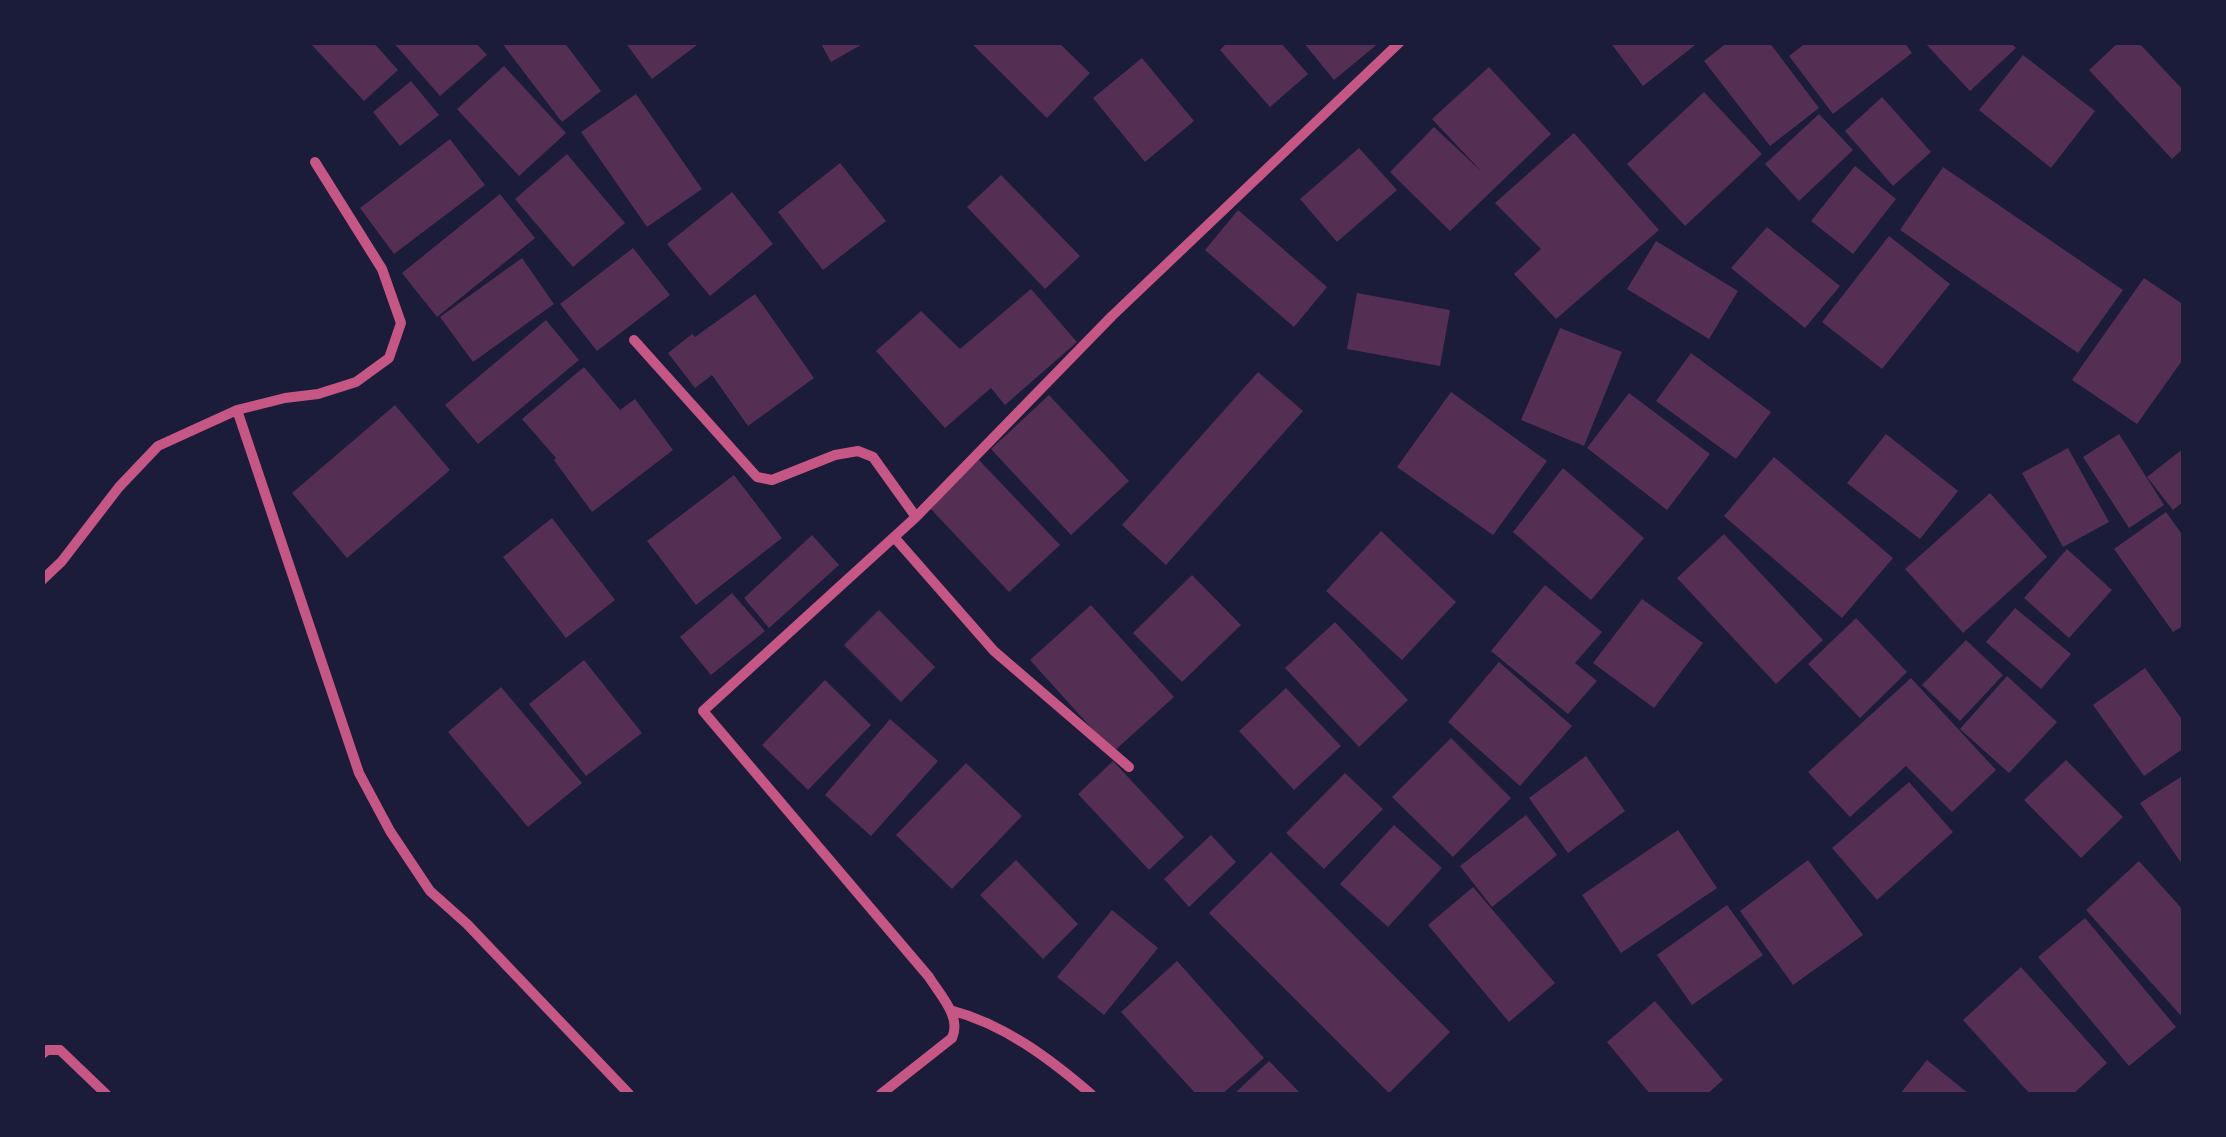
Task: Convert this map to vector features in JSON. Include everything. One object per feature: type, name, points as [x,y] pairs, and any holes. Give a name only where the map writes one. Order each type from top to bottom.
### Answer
[{"type":"street","points":[[880,1094],[952,1038],[956,1030],[950,1010],[929,977],[702,711],[916,517],[1112,316],[1400,42]]},
{"type":"street","points":[[42,580],[158,446],[237,410],[356,382],[389,358],[401,323],[382,269],[315,162]]},
{"type":"street","points":[[634,340],[758,477],[772,480],[835,455],[858,451],[872,456],[916,517]]},
{"type":"street","points":[[237,410],[358,773],[390,831],[430,891],[467,924],[629,1094]]},
{"type":"street","points":[[894,537],[994,650],[1129,768]]},
{"type":"street","points":[[950,1010],[1000,1028],[1091,1094]]},
{"type":"street","points":[[42,1054],[60,1050],[106,1094]]},
{"type":"building","points":[[309,42],[373,42],[398,70],[364,101]]},
{"type":"building","points":[[393,42],[475,42],[487,55],[440,96]]},
{"type":"building","points":[[501,42],[564,42],[601,91],[562,122]]},
{"type":"building","points":[[625,42],[701,42],[652,79]]},
{"type":"building","points":[[820,42],[866,42],[831,62]]},
{"type":"building","points":[[970,42],[1058,42],[1090,73],[1047,118]]},
{"type":"building","points":[[1228,42],[1280,42],[1308,74],[1270,107],[1220,50]]},
{"type":"building","points":[[1303,42],[1380,42],[1334,80]]},
{"type":"building","points":[[1610,42],[1699,42],[1643,86]]},
{"type":"building","points":[[1728,42],[1769,42],[1819,108],[1770,146],[1704,61]]},
{"type":"building","points":[[1807,42],[1904,42],[1912,53],[1833,114],[1789,56]]},
{"type":"building","points":[[1924,42],[2010,42],[2016,48],[1970,91]]},
{"type":"building","points":[[2119,42],[2138,42],[2184,91],[2184,148],[2172,159],[2089,70]]},
{"type":"building","points":[[2023,55],[2095,111],[2051,168],[1979,110]]},
{"type":"building","points":[[1142,58],[1194,121],[1145,162],[1093,98]]},
{"type":"building","points":[[504,66],[566,133],[519,176],[457,109]]},
{"type":"building","points":[[1489,67],[1551,134],[1450,231],[1390,172],[1434,127],[1482,172],[1432,119]]},
{"type":"building","points":[[411,81],[439,115],[400,146],[373,112]]},
{"type":"building","points":[[1704,92],[1762,154],[1685,226],[1627,164]]},
{"type":"building","points":[[636,94],[702,189],[647,227],[581,132]]},
{"type":"building","points":[[1882,97],[1931,152],[1893,186],[1845,131]]},
{"type":"building","points":[[1819,114],[1853,150],[1799,201],[1765,164]]},
{"type":"building","points":[[1574,133],[1659,230],[1556,319],[1514,274],[1541,249],[1495,203]]},
{"type":"building","points":[[450,139],[485,185],[394,254],[360,208]]},
{"type":"building","points":[[1359,148],[1397,190],[1337,242],[1300,199]]},
{"type":"building","points":[[567,154],[625,223],[573,267],[515,199]]},
{"type":"building","points":[[840,163],[886,221],[823,270],[778,212]]},
{"type":"building","points":[[1855,166],[1896,199],[1853,254],[1811,221]]},
{"type":"building","points":[[1943,167],[2123,290],[2078,353],[1900,230]]},
{"type":"building","points":[[1001,175],[1080,256],[1045,289],[967,207]]},
{"type":"building","points":[[732,192],[773,244],[710,296],[667,244]]},
{"type":"building","points":[[500,194],[535,238],[437,317],[402,273]]},
{"type":"building","points":[[1238,210],[1327,287],[1294,327],[1205,250]]},
{"type":"building","points":[[1767,227],[1840,286],[1805,328],[1731,268]]},
{"type":"building","points":[[1889,236],[1950,284],[1882,369],[1822,322]]},
{"type":"building","points":[[1656,241],[1738,291],[1709,339],[1627,289]]},
{"type":"building","points":[[633,248],[670,295],[597,351],[560,304]]},
{"type":"building","points":[[522,258],[554,304],[473,362],[440,317]]},
{"type":"building","points":[[2144,278],[2184,305],[2184,358],[2137,424],[2072,380]]},
{"type":"building","points":[[1031,289],[1077,342],[1005,405],[991,388],[945,428],[876,351],[921,311],[960,349]]},
{"type":"building","points":[[1357,293],[1450,310],[1440,366],[1347,349]]},
{"type":"building","points":[[755,294],[814,378],[748,426],[712,375],[695,388],[668,353]]},
{"type":"building","points":[[546,320],[579,360],[478,444],[445,405]]},
{"type":"building","points":[[1560,328],[1622,352],[1584,446],[1521,420]]},
{"type":"building","points":[[1691,353],[1771,412],[1736,459],[1656,401]]},
{"type":"building","points":[[584,367],[620,410],[635,399],[673,450],[592,512],[556,458],[522,419]]},
{"type":"building","points":[[1258,372],[1303,411],[1166,565],[1122,525]]},
{"type":"building","points":[[1451,392],[1547,461],[1493,535],[1397,467]]},
{"type":"building","points":[[1629,393],[1710,454],[1667,510],[1587,448]]},
{"type":"building","points":[[1049,395],[1129,481],[1071,535],[991,449]]},
{"type":"building","points":[[395,405],[450,470],[347,558],[292,493]]},
{"type":"building","points":[[1886,434],[1958,491],[1920,539],[1847,483]]},
{"type":"building","points":[[2119,434],[2164,505],[2129,528],[2083,457]]},
{"type":"building","points":[[2068,448],[2109,522],[2063,547],[2022,473]]},
{"type":"building","points":[[2184,448],[2184,501],[2173,510],[2147,477]]},
{"type":"building","points":[[1774,457],[1893,558],[1842,618],[1724,516]]},
{"type":"building","points":[[979,460],[1060,545],[1009,592],[929,507]]},
{"type":"building","points":[[1563,468],[1644,538],[1591,600],[1513,532]]},
{"type":"building","points":[[734,475],[782,538],[696,605],[647,541]]},
{"type":"building","points":[[1990,493],[2047,557],[1963,633],[1905,569]]},
{"type":"building","points":[[2166,512],[2184,537],[2184,625],[2173,632],[2114,549]]},
{"type":"building","points":[[552,518],[615,600],[566,638],[503,557]]},
{"type":"building","points":[[1381,531],[1456,602],[1402,660],[1326,591]]},
{"type":"building","points":[[1724,534],[1823,640],[1776,684],[1677,578]]},
{"type":"building","points":[[812,535],[839,565],[769,628],[744,598]]},
{"type":"building","points":[[2067,549],[2112,590],[2069,638],[2024,598]]},
{"type":"building","points":[[1192,575],[1241,625],[1182,682],[1133,633]]},
{"type":"building","points":[[1545,585],[1602,632],[1575,663],[1597,681],[1568,714],[1491,651]]},
{"type":"building","points":[[732,593],[765,631],[711,675],[680,637]]},
{"type":"building","points":[[1642,599],[1703,643],[1654,708],[1593,663]]},
{"type":"building","points":[[1091,605],[1174,697],[1113,752],[1030,660]]},
{"type":"building","points":[[2015,608],[2071,654],[2041,689],[1986,642]]},
{"type":"building","points":[[879,610],[935,667],[901,702],[844,645]]},
{"type":"building","points":[[1856,618],[1907,672],[1860,718],[1808,664]]},
{"type":"building","points":[[1335,622],[1408,700],[1359,747],[1285,668]]},
{"type":"building","points":[[1966,640],[2003,675],[1960,721],[1922,685]]},
{"type":"building","points":[[584,660],[642,733],[586,776],[529,704]]},
{"type":"building","points":[[1499,662],[1572,726],[1520,786],[1448,722]]},
{"type":"building","points":[[2145,668],[2184,722],[2184,748],[2144,776],[2093,705]]},
{"type":"building","points":[[2007,676],[2057,722],[2009,773],[1960,729]]},
{"type":"building","points":[[1911,678],[1996,770],[1952,812],[1906,766],[1850,817],[1808,772]]},
{"type":"building","points":[[825,680],[871,725],[808,790],[762,745]]},
{"type":"building","points":[[501,687],[582,783],[528,827],[448,732]]},
{"type":"building","points":[[1286,688],[1341,746],[1294,790],[1239,731]]},
{"type":"building","points":[[890,719],[938,761],[871,836],[825,795]]},
{"type":"building","points":[[1451,738],[1511,798],[1453,857],[1392,797]]},
{"type":"building","points":[[1586,756],[1625,811],[1568,853],[1529,798]]},
{"type":"building","points":[[2066,760],[2123,817],[2081,858],[2024,800]]},
{"type":"building","points":[[1113,761],[1184,837],[1149,870],[1078,794]]},
{"type":"building","points":[[966,763],[1022,816],[952,889],[896,835]]},
{"type":"building","points":[[1345,773],[1383,809],[1324,869],[1286,833]]},
{"type":"building","points":[[2184,775],[2184,867],[2140,803]]},
{"type":"building","points":[[1909,782],[1953,832],[1877,900],[1832,848]]},
{"type":"building","points":[[1526,815],[1557,855],[1492,907],[1460,866]]},
{"type":"building","points":[[1394,825],[1442,868],[1388,927],[1340,884]]},
{"type":"building","points":[[1678,830],[1717,888],[1621,953],[1582,895]]},
{"type":"building","points":[[1211,835],[1236,862],[1189,907],[1164,879]]},
{"type":"building","points":[[1271,852],[1450,1032],[1389,1093],[1209,913]]},
{"type":"building","points":[[1016,860],[1078,924],[1043,959],[980,895]]},
{"type":"building","points":[[1808,860],[1863,935],[1793,985],[1740,911]]},
{"type":"building","points":[[2139,861],[2184,911],[2184,1019],[2086,910]]},
{"type":"building","points":[[1473,887],[1555,983],[1509,1022],[1428,925]]},
{"type":"building","points":[[1727,905],[1763,955],[1692,1005],[1657,955]]},
{"type":"building","points":[[1112,910],[1158,948],[1104,1015],[1057,977]]},
{"type":"building","points":[[2085,918],[2176,1027],[2129,1066],[2038,957]]},
{"type":"building","points":[[1177,961],[1264,1058],[1222,1094],[1196,1094],[1121,1012]]},
{"type":"building","points":[[2021,967],[2107,1063],[2073,1094],[2030,1094],[1963,1020]]},
{"type":"building","points":[[1655,1001],[1723,1080],[1707,1094],[1650,1094],[1607,1042]]},
{"type":"building","points":[[1927,1060],[1969,1094],[1900,1094]]},
{"type":"building","points":[[1269,1061],[1301,1094],[1234,1094]]}]
